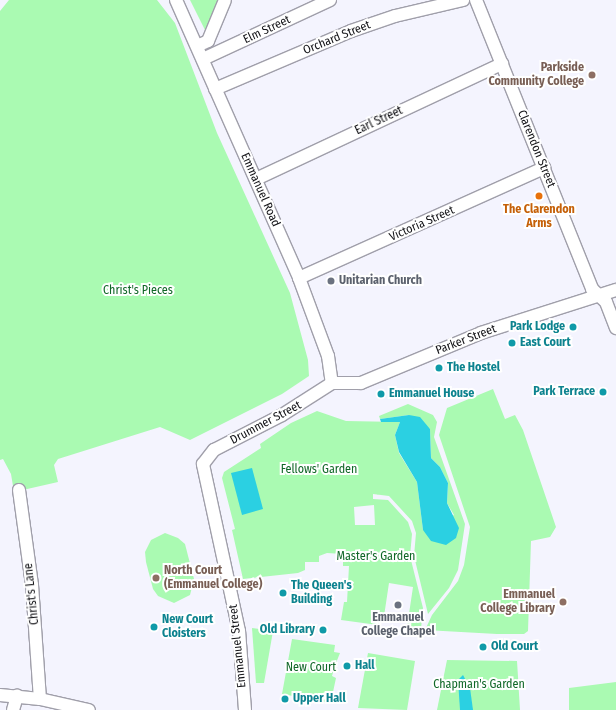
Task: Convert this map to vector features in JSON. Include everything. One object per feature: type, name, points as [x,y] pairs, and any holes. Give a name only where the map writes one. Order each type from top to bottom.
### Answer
[{"type":"street","name":"Emmanuel Road","points":[[176,0],[299,278],[328,356],[332,383]]},
{"type":"street","points":[[197,46],[208,41],[225,0]]},
{"type":"street","name":"Elm Street","points":[[203,59],[330,0]]},
{"type":"street","name":"Orchard Street","points":[[215,89],[351,31],[395,16],[463,0]]},
{"type":"street","name":"Clarendon Street","points":[[476,0],[592,289],[601,295]]},
{"type":"street","name":"Earl Street","points":[[256,179],[502,64]]},
{"type":"street","name":"Victoria Street","points":[[299,278],[544,168]]},
{"type":"street","name":"Parker Street","points":[[332,383],[361,383],[481,333],[616,290]]},
{"type":"street","points":[[601,295],[616,328]]},
{"type":"street","name":"Drummer Street","points":[[203,464],[214,450],[282,415],[332,383]]},
{"type":"street","name":"Emmanuel Street","points":[[203,464],[239,631],[245,710]]},
{"type":"street","name":"Christ's Lane","points":[[19,490],[32,585],[40,699]]},
{"type":"street","points":[[0,695],[40,699],[89,710]]},
{"type":"street","points":[[13,710],[17,696]]},
{"type":"green space","name":"Christ's Pieces","points":[[9,0],[157,0],[175,23],[217,133],[290,293],[308,360],[309,376],[282,394],[190,440],[160,427],[58,459],[54,465],[58,482],[14,492],[11,474],[3,459],[0,460],[0,11]]},
{"type":"green space","points":[[190,0],[219,0],[208,29],[205,30]]},
{"type":"green space","points":[[493,389],[505,419],[515,415],[523,430],[556,527],[550,537],[531,541],[528,631],[524,634],[497,634],[425,630],[432,615],[458,581],[464,565],[470,527],[439,435],[447,408]]},
{"type":"green space","points":[[408,404],[433,415],[437,422],[434,437],[465,524],[458,570],[449,588],[428,614],[414,556],[416,533],[412,521],[389,496],[373,494],[373,499],[388,500],[408,522],[412,534],[410,556],[423,608],[421,629],[407,627],[413,587],[389,583],[383,623],[379,623],[378,625],[341,620],[344,602],[347,602],[349,566],[343,566],[343,554],[327,553],[319,556],[319,562],[305,562],[305,570],[298,573],[243,579],[232,530],[235,529],[222,478],[224,472],[261,448],[260,444],[291,423],[317,411],[346,421],[400,422],[395,435],[399,453],[417,482],[423,530],[454,515],[447,503],[448,483],[440,467],[431,458],[430,429],[409,415],[380,419],[379,416]],"holes":[[[374,505],[375,525],[355,525],[354,507]]]},
{"type":"green space","points":[[165,533],[178,538],[185,544],[194,579],[190,595],[174,603],[158,596],[153,589],[146,562],[145,552],[151,540]]},
{"type":"green space","points":[[252,628],[273,631],[264,683],[256,683]]},
{"type":"green space","name":"New Court","points":[[292,639],[335,645],[334,652],[340,653],[336,663],[337,668],[334,669],[332,676],[336,678],[333,692],[331,692],[331,703],[282,694]]},
{"type":"green space","points":[[368,653],[415,661],[407,710],[358,708]]},
{"type":"green space","name":"Chapman's Garden","points":[[447,660],[517,661],[520,710],[437,710]]},
{"type":"green space","points":[[616,682],[616,710],[569,710],[569,688]]},
{"type":"water","points":[[409,415],[420,417],[430,429],[431,458],[440,467],[448,483],[447,503],[459,528],[456,538],[446,545],[431,541],[423,530],[417,482],[399,452],[395,435],[400,422],[381,422],[380,419]]},
{"type":"water","points":[[252,468],[263,509],[242,515],[231,473]]},
{"type":"water","points":[[463,675],[470,688],[473,710],[460,710],[458,680]]},
{"type":"place","name":"Parkside Community College","points":[[592,75]]},
{"type":"place","name":"The Clarendon Arms","points":[[539,196]]},
{"type":"place","name":"Unitarian Church","points":[[331,281]]},
{"type":"place","name":"Park Lodge","points":[[573,327]]},
{"type":"place","name":"East Court","points":[[512,343]]},
{"type":"place","name":"The Hostel","points":[[439,368]]},
{"type":"place","name":"Park Terrace","points":[[603,392]]},
{"type":"place","name":"Emmanuel House","points":[[381,394]]},
{"type":"place","name":"North Court (Emmanuel College)","points":[[156,578]]},
{"type":"place","name":"The Queen's Building","points":[[283,593]]},
{"type":"place","name":"Emmanuel College Library","points":[[563,602]]},
{"type":"place","name":"Emmanuel College Chapel","points":[[398,605]]},
{"type":"place","name":"New Court Cloisters","points":[[154,627]]},
{"type":"place","name":"Old Library","points":[[323,630]]},
{"type":"place","name":"Old Court","points":[[483,647]]},
{"type":"place","name":"Hall","points":[[347,666]]},
{"type":"place","name":"Upper Hall","points":[[285,699]]},
{"type":"park label","name":"Fellows' Garden","points":[[319,470]]},
{"type":"park label","name":"Master's Garden","points":[[376,557]]}]
